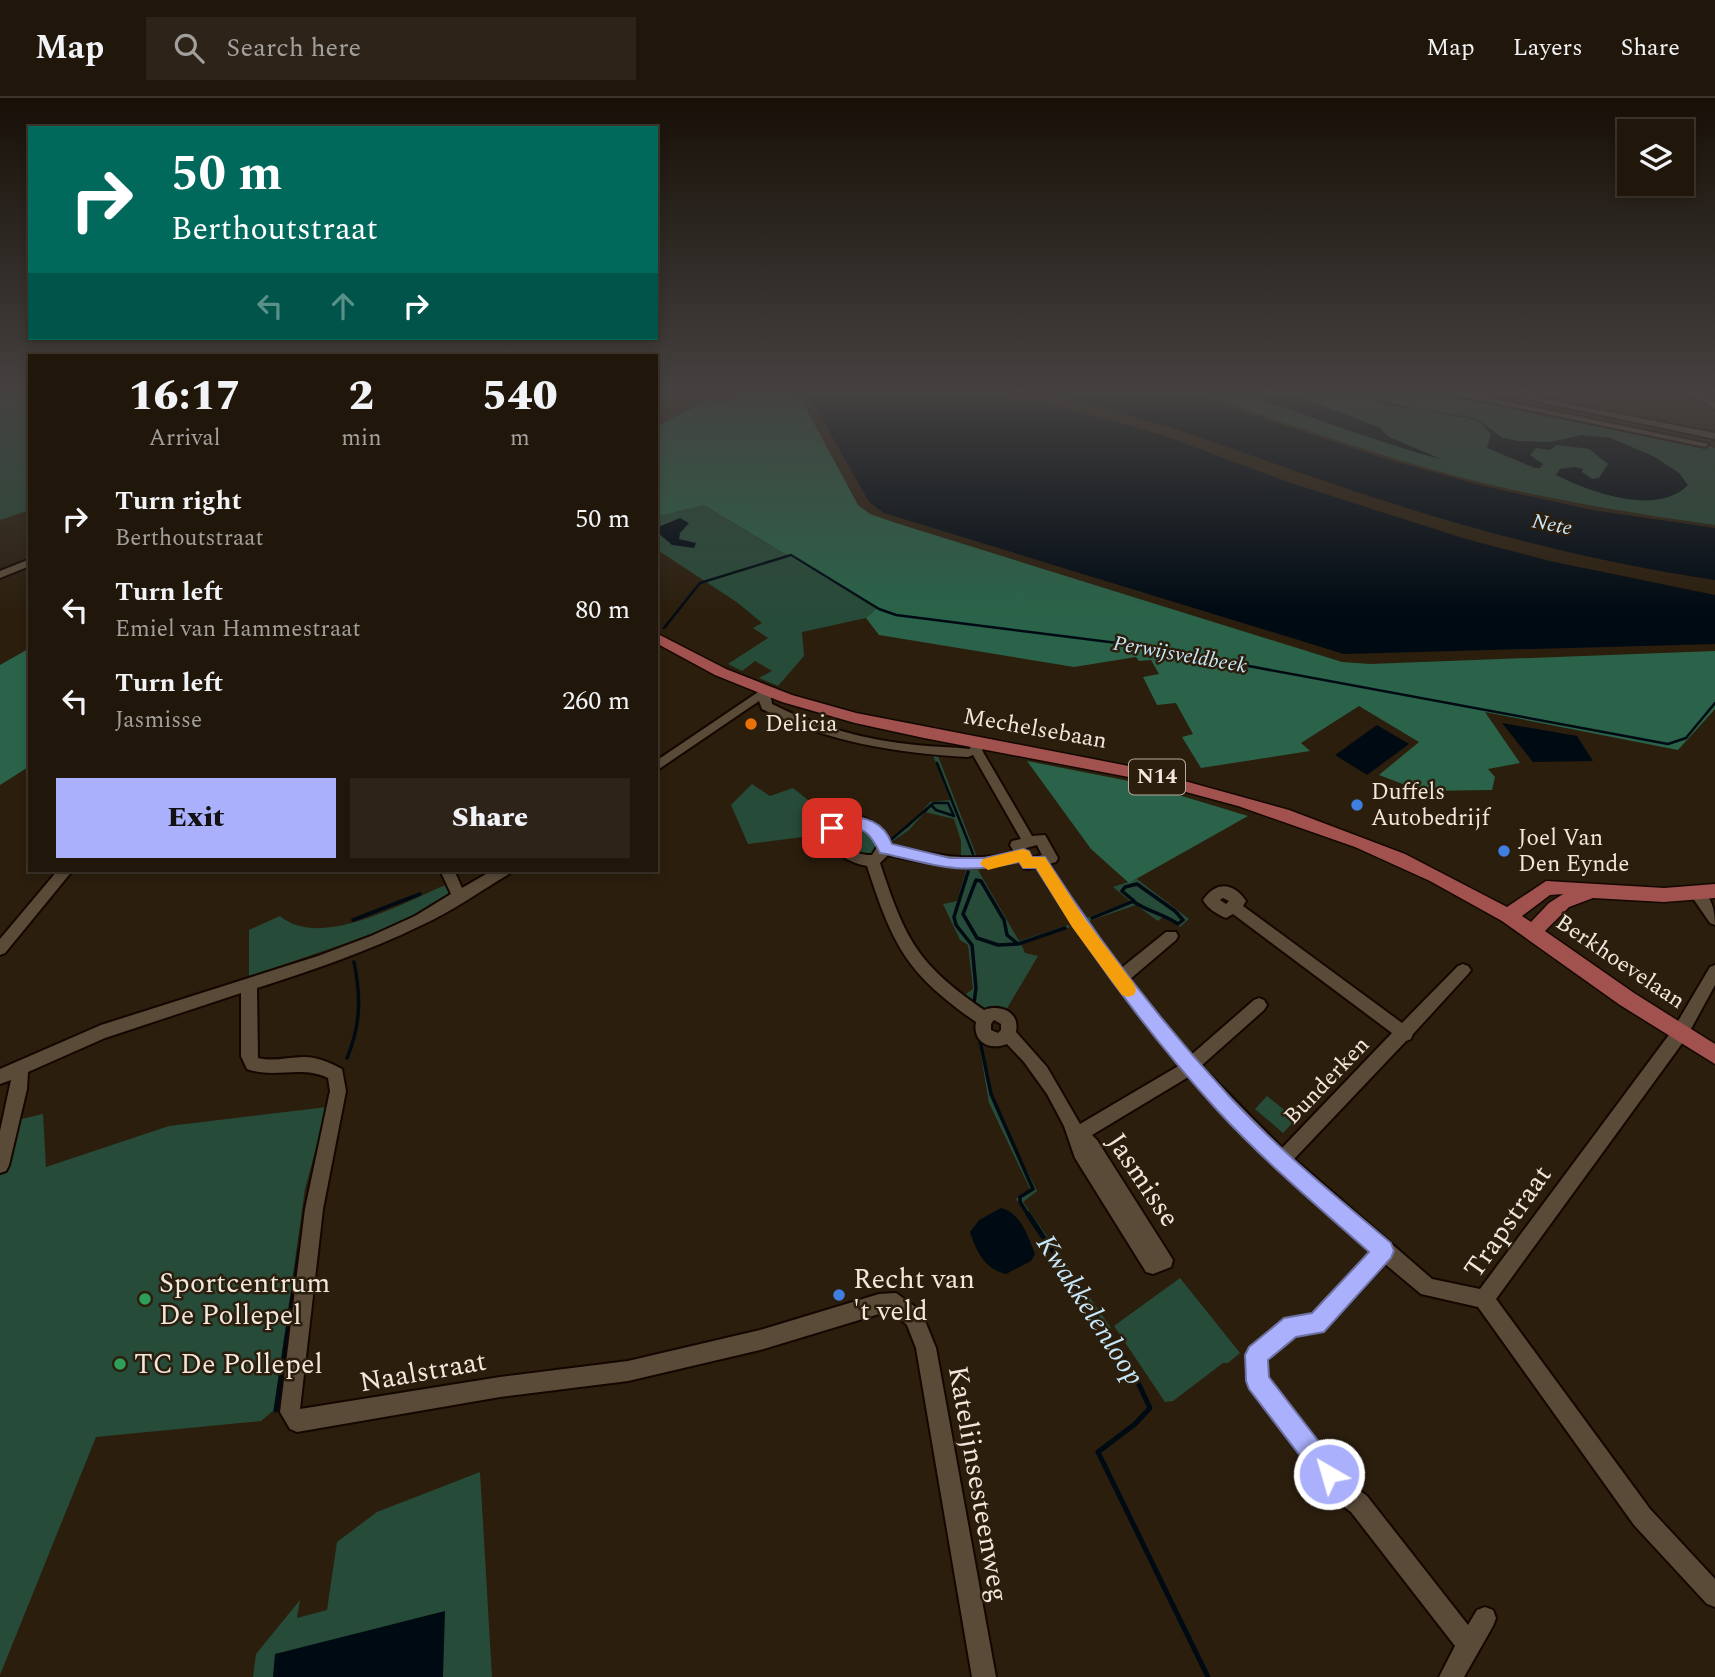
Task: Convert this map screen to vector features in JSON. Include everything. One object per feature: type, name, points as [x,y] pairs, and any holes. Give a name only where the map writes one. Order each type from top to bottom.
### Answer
[{"type":"main road","name":"Mechelsebaan","points":[[658,638],[710,668],[764,692],[862,722],[971,748],[1082,760],[1208,791],[1380,851],[1445,881],[1533,933]]},
{"type":"main road","points":[[1508,916],[1546,888],[1664,895],[1715,891]]},
{"type":"main road","points":[[1533,933],[1559,904],[1568,898],[1604,893]]},
{"type":"main road","name":"Berkhoevelaan","points":[[1533,933],[1715,1055]]},
{"type":"street","points":[[0,575],[28,563]]},
{"type":"street","points":[[658,766],[764,692]]},
{"type":"street","name":"Mechelsebaan","points":[[764,692],[766,706],[778,713],[854,739],[910,749],[971,748]]},
{"type":"street","points":[[854,739],[862,722]]},
{"type":"street","points":[[886,849],[960,865],[997,862],[1026,849],[1040,839],[1051,858],[1028,864],[1026,849],[977,752],[971,748]]},
{"type":"street","points":[[850,820],[864,822],[881,835],[886,849],[872,860],[857,859],[842,850],[832,836],[835,824],[850,820]]},
{"type":"street","name":"Jasmisse","points":[[872,860],[896,932],[910,957],[945,992],[984,1019],[982,1030],[988,1037],[998,1040],[1008,1035],[1026,1050],[1078,1134],[1091,1146],[1164,1260],[1153,1265],[1081,1152],[1078,1134]]},
{"type":"street","points":[[1040,861],[1078,922],[1119,979],[1225,1104],[1282,1160],[1384,1251],[1429,1287],[1484,1299]]},
{"type":"street","points":[[0,950],[64,872]]},
{"type":"street","points":[[448,872],[460,898]]},
{"type":"street","points":[[0,1077],[101,1032],[376,940],[460,898],[501,872]]},
{"type":"street","points":[[1697,894],[1715,919]]},
{"type":"street","name":"Bunderken","points":[[1233,906],[1405,1034]]},
{"type":"street","points":[[1119,979],[1171,936]]},
{"type":"street","name":"Bunderken","points":[[1282,1160],[1405,1034],[1463,970]]},
{"type":"street","name":"Trapstraat","points":[[1715,971],[1680,1033],[1484,1299],[1642,1517],[1715,1596]]},
{"type":"street","name":"Naalstraat","points":[[249,983],[249,1056],[253,1064],[261,1067],[299,1063],[322,1065],[336,1074],[337,1079],[338,1091],[314,1209],[303,1298],[290,1412],[297,1422],[500,1387],[628,1371],[760,1340],[878,1304],[890,1302],[904,1307]]},
{"type":"street","name":"Jasmisse","points":[[1078,1134],[1136,1102],[1191,1066],[1259,1005]]},
{"type":"street","points":[[0,1165],[19,1089],[20,1067]]},
{"type":"street","points":[[1384,1251],[1317,1324],[1292,1326],[1256,1355],[1257,1381],[1343,1492],[1359,1504],[1469,1646]]},
{"type":"street","name":"Katelijnsesteenweg","points":[[904,1307],[914,1318],[926,1349],[984,1677]]},
{"type":"street","points":[[1451,1677],[1485,1618]]},
{"type":"green space","points":[[0,466],[28,466],[28,511],[0,520]]},
{"type":"green space","points":[[658,466],[837,466],[858,505],[870,514],[1342,662],[1370,664],[1715,651],[1715,709],[1678,750],[1485,712],[1520,763],[1488,769],[1495,777],[1492,790],[1421,791],[1379,775],[1419,742],[1359,706],[1301,743],[1310,751],[1201,768],[1182,737],[1193,734],[1176,703],[1157,705],[1143,677],[1159,674],[1151,660],[1139,661],[1136,657],[1074,667],[879,635],[866,618],[876,609],[704,505],[658,516]]},
{"type":"green space","points":[[1419,466],[1715,466],[1715,525],[1538,495]]},
{"type":"green space","points":[[704,505],[876,609],[866,618],[802,632],[804,656],[778,686],[759,678],[772,671],[755,661],[742,671],[728,664],[768,638],[753,628],[762,623],[738,603],[658,550],[658,516]]},
{"type":"green space","points":[[28,649],[28,767],[0,785],[0,665]]},
{"type":"green space","points":[[933,755],[938,756],[977,857],[961,857],[961,841],[954,819],[925,812],[909,830],[891,842],[890,839],[909,827],[930,802],[950,800]]},
{"type":"green space","points":[[1027,761],[1139,783],[1248,816],[1129,883],[1091,849]]},
{"type":"green space","points":[[752,784],[770,796],[793,788],[833,820],[826,834],[748,844],[731,805]]},
{"type":"green space","points":[[846,823],[867,828],[881,845],[874,856],[858,856],[839,841],[837,828]]},
{"type":"green space","points":[[966,870],[978,870],[1019,941],[1068,925],[1070,927],[1021,944],[1025,953],[1038,956],[1006,1010],[995,1007],[984,1009],[963,996],[973,989],[968,945],[960,940],[943,904],[957,901]]},
{"type":"green space","points":[[1137,879],[1189,919],[1180,927],[1165,915],[1158,921],[1136,905],[1089,921],[1087,918],[1130,901],[1113,887]]},
{"type":"green space","points":[[448,884],[453,892],[442,902],[421,913],[392,926],[249,976],[249,930],[280,916],[297,925],[318,928],[340,926],[364,920]]},
{"type":"green space","points":[[978,1038],[981,1041],[994,1104],[1037,1191],[1023,1202],[1111,1328],[1106,1332],[1016,1199],[1030,1189],[989,1103]]},
{"type":"green space","points":[[1267,1096],[1296,1119],[1283,1133],[1255,1109]]},
{"type":"green space","name":"Sportcentrum De Pollepel","points":[[327,1107],[305,1189],[274,1410],[261,1421],[96,1437],[0,1675],[0,1141],[4,1123],[43,1114],[46,1167],[169,1126]]},
{"type":"green space","points":[[1180,1278],[1240,1353],[1173,1401],[1165,1402],[1114,1326]]},
{"type":"green space","points":[[480,1472],[492,1677],[253,1677],[256,1654],[300,1600],[297,1618],[327,1610],[337,1542],[377,1512]]},
{"type":"water","points":[[848,466],[1244,466],[1466,539],[1550,561],[1715,595],[1715,644],[1344,654],[884,513],[869,502]]},
{"type":"water","name":"Nete","points":[[1281,466],[1410,466],[1483,486],[1592,510],[1715,528],[1715,580],[1543,546],[1375,498]]},
{"type":"water","points":[[1607,466],[1668,466],[1679,473],[1688,485],[1675,494],[1642,500],[1605,494],[1556,475],[1560,469],[1574,467],[1583,469],[1582,472],[1592,479],[1599,478]]},
{"type":"water","points":[[680,518],[689,523],[680,533],[679,539],[696,543],[694,548],[672,545],[658,533],[658,527]]},
{"type":"water","points":[[1502,723],[1577,736],[1593,761],[1533,762]]},
{"type":"water","points":[[1377,725],[1409,744],[1367,775],[1335,755]]},
{"type":"water","points":[[1001,1208],[1019,1220],[1035,1254],[1031,1261],[1006,1274],[987,1263],[978,1252],[970,1232],[979,1220]]},
{"type":"water","points":[[445,1611],[443,1677],[273,1677],[275,1654]]},
{"type":"waterway","name":"Perwijsveldbeek","points":[[664,628],[700,583],[791,555],[879,609],[896,615],[1141,646],[1668,744],[1686,738],[1715,703]]},
{"type":"waterway","name":"Perwijsveldbeek","points":[[658,759],[722,717]]},
{"type":"waterway","name":"Kwakkelenloop","points":[[937,763],[973,854]]},
{"type":"waterway","name":"Kwakkelenloop","points":[[948,803],[954,816],[936,810],[931,805],[948,803]]},
{"type":"waterway","points":[[892,839],[929,807]]},
{"type":"waterway","points":[[925,811],[929,807]]},
{"type":"waterway","name":"Kwakkelenloop","points":[[968,872],[954,917],[956,925],[972,945],[976,988],[974,1003]]},
{"type":"waterway","name":"Kwakkelenloop","points":[[976,880],[981,881],[1004,920],[1007,935],[1018,944],[998,945],[977,938],[963,914],[976,880]]},
{"type":"waterway","name":"Kwakkelenloop","points":[[1092,918],[1134,901],[1122,891],[1125,887],[1137,884],[1175,911],[1183,920],[1178,924],[1134,902]]},
{"type":"waterway","name":"Perwijsveldbeek","points":[[353,920],[420,894]]},
{"type":"waterway","name":"Kwakkelenloop","points":[[1018,944],[1065,928]]},
{"type":"waterway","name":"Perwijsveldbeek","points":[[347,1058],[355,1034],[358,1010],[354,962]]},
{"type":"waterway","name":"Kwakkelenloop","points":[[980,1041],[991,1094],[1033,1189],[1020,1197],[1020,1202],[1029,1216]]},
{"type":"waterway","name":"Kwakkelenloop","points":[[1028,1214],[1134,1374],[1150,1408],[1135,1424],[1098,1452],[1208,1677]]},
{"type":"waterway","name":"Perwijsveldbeek","points":[[276,1410],[300,1250]]},
{"type":"slow traffic","points":[[988,864],[1023,855],[1028,864],[1040,861],[1078,922],[1128,990]]},
{"type":"place","name":"Delicia","points":[[751,724]]},
{"type":"place","name":"Duffels Autobedrijf","points":[[1357,805]]},
{"type":"place","name":"Joel Van Den Eynde","points":[[1504,851]]},
{"type":"place","name":"Recht van 't veld","points":[[839,1295]]},
{"type":"place","name":"Sportcentrum De Pollepel","points":[[145,1299]]},
{"type":"place","name":"TC De Pollepel","points":[[120,1364]]},
{"type":"route","points":[[832,828],[842,820],[864,822],[881,835],[886,849],[950,864],[985,864],[1023,855],[1028,864],[1040,861],[1078,922],[1144,1013],[1225,1104],[1299,1178],[1384,1251],[1317,1324],[1292,1326],[1256,1355],[1257,1381],[1329,1474]]}]
